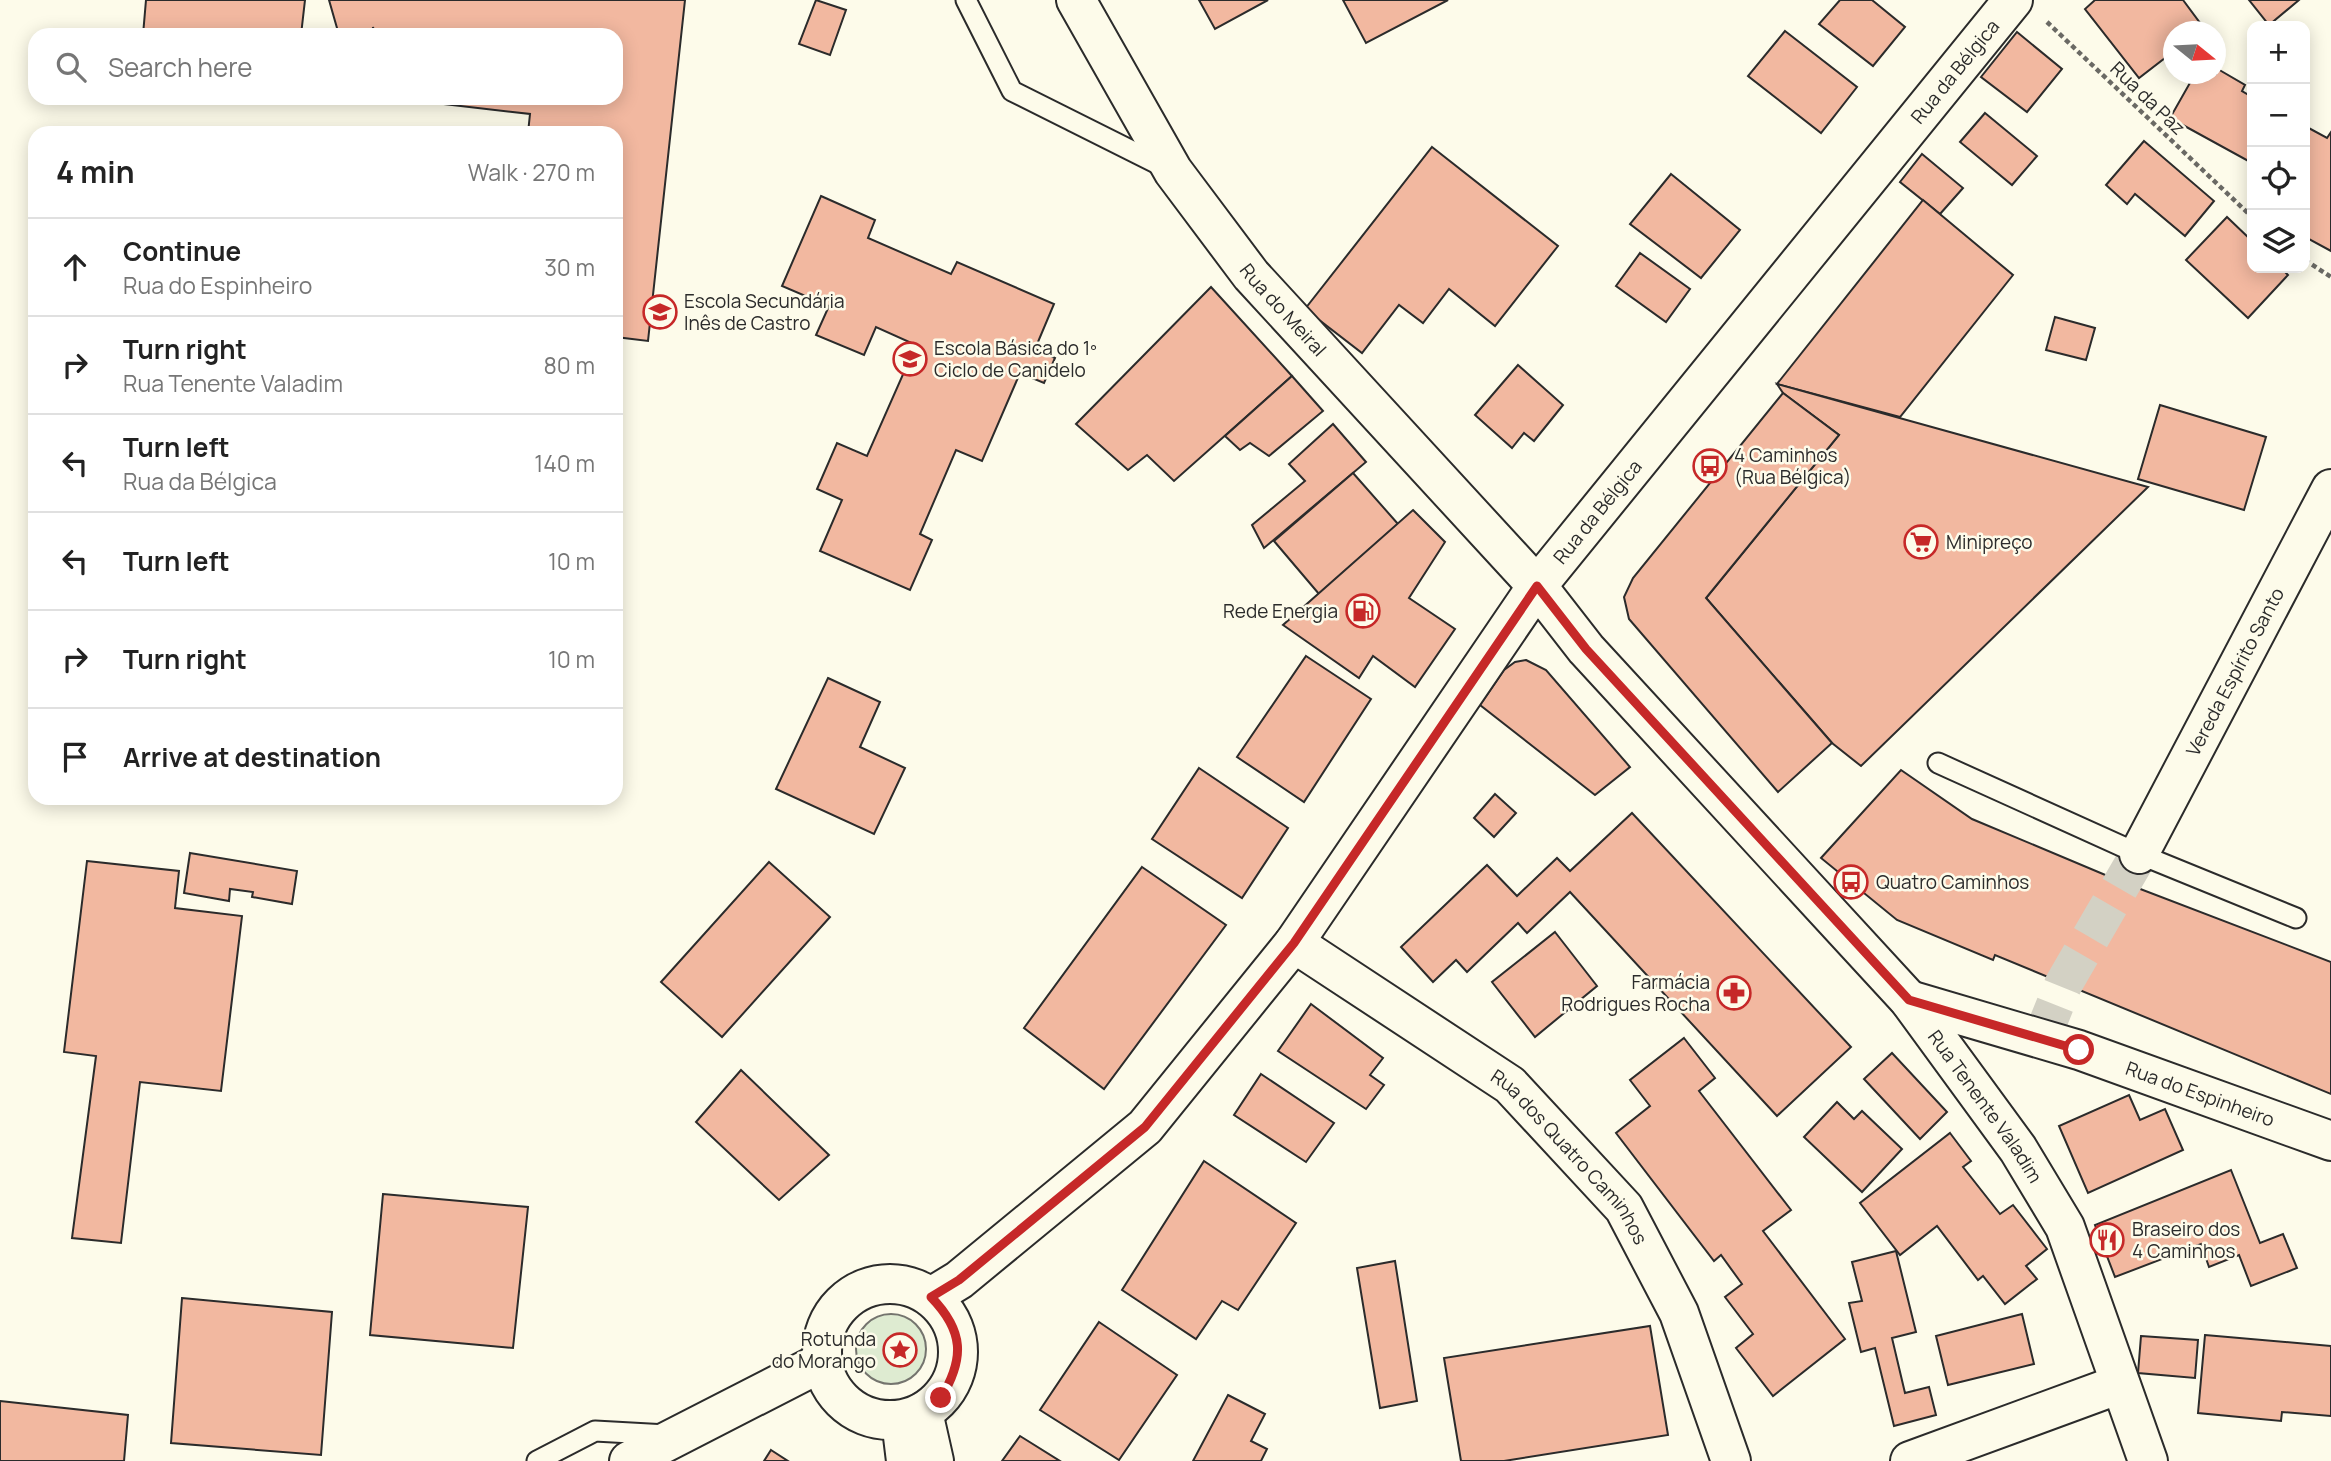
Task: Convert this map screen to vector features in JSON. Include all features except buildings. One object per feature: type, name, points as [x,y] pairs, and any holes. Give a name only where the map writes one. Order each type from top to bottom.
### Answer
[{"type":"main road","name":"Rua do Meiral","points":[[1076,0],[1173,172],[1251,275],[1537,586]]},
{"type":"main road","name":"Rua da Bélgica","points":[[931,1297],[959,1280],[1145,1127],[1294,943],[1537,586],[2028,9]]},
{"type":"main road","name":"Vereda Espírito Santo","points":[[2138,854],[2331,489]]},
{"type":"main road","name":"Rua Tenente Valadim","points":[[1537,586],[1586,649],[1909,1000],[2018,1149],[2065,1227],[2148,1461]]},
{"type":"main road","name":"Rua dos Quatro Caminhos","points":[[1294,943],[1510,1085],[1624,1208],[1679,1313],[1731,1461]]},
{"type":"main road","name":"Rua do Espinheiro","points":[[1909,1000],[2079,1050],[2331,1141]]},
{"type":"main road","points":[[888,1283],[911,1287],[931,1297],[947,1313],[956,1334],[958,1356],[953,1378],[941,1398],[912,1416],[879,1420],[859,1413],[841,1400],[829,1382],[822,1362],[823,1339],[831,1317],[846,1299],[866,1287],[888,1283]]},
{"type":"main road","points":[[629,1461],[822,1362]]},
{"type":"main road","points":[[1910,1461],[2120,1384]]},
{"type":"main road","points":[[906,1461],[912,1416]]},
{"type":"main road","points":[[912,1416],[934,1461]]},
{"type":"lane","points":[[966,0],[1012,90],[1173,172]]},
{"type":"lane","points":[[1938,763],[2138,854],[2296,918]]},
{"type":"lane","points":[[537,1461],[595,1431],[678,1435]]},
{"type":"path","name":"Rua da Paz","points":[[2028,9],[2247,212]]},
{"type":"path","points":[[2310,263],[2331,277]]},
{"type":"green space","points":[[898,1314],[911,1320],[920,1329],[924,1335],[924,1363],[916,1374],[905,1382],[884,1384],[866,1374],[858,1363],[856,1342],[866,1324],[877,1316]]},
{"type":"tunnel","points":[[2041,1040],[2063,985],[2139,854]]},
{"type":"place","name":"Escola Secundária Inês de Castro","points":[[660,312]]},
{"type":"place","name":"Escola Básica do 1º Ciclo de Canidelo","points":[[910,359]]},
{"type":"place","name":"4 Caminhos (Rua Bélgica)","points":[[1710,466]]},
{"type":"place","name":"Minipreço","points":[[1921,542]]},
{"type":"place","name":"Rede Energia","points":[[1363,611]]},
{"type":"place","name":"Quatro Caminhos","points":[[1851,882]]},
{"type":"place","name":"Farmácia Rodrigues Rocha","points":[[1734,993]]},
{"type":"place","name":"Braseiro dos 4 Caminhos","points":[[2107,1240]]},
{"type":"place","name":"Rotunda do Morango","points":[[900,1350]]},
{"type":"route","points":[[941,1398],[953,1378],[958,1356],[956,1334],[947,1313],[931,1297],[959,1280],[1145,1127],[1294,943],[1537,586],[1586,649],[1909,1000],[2079,1050]]}]
